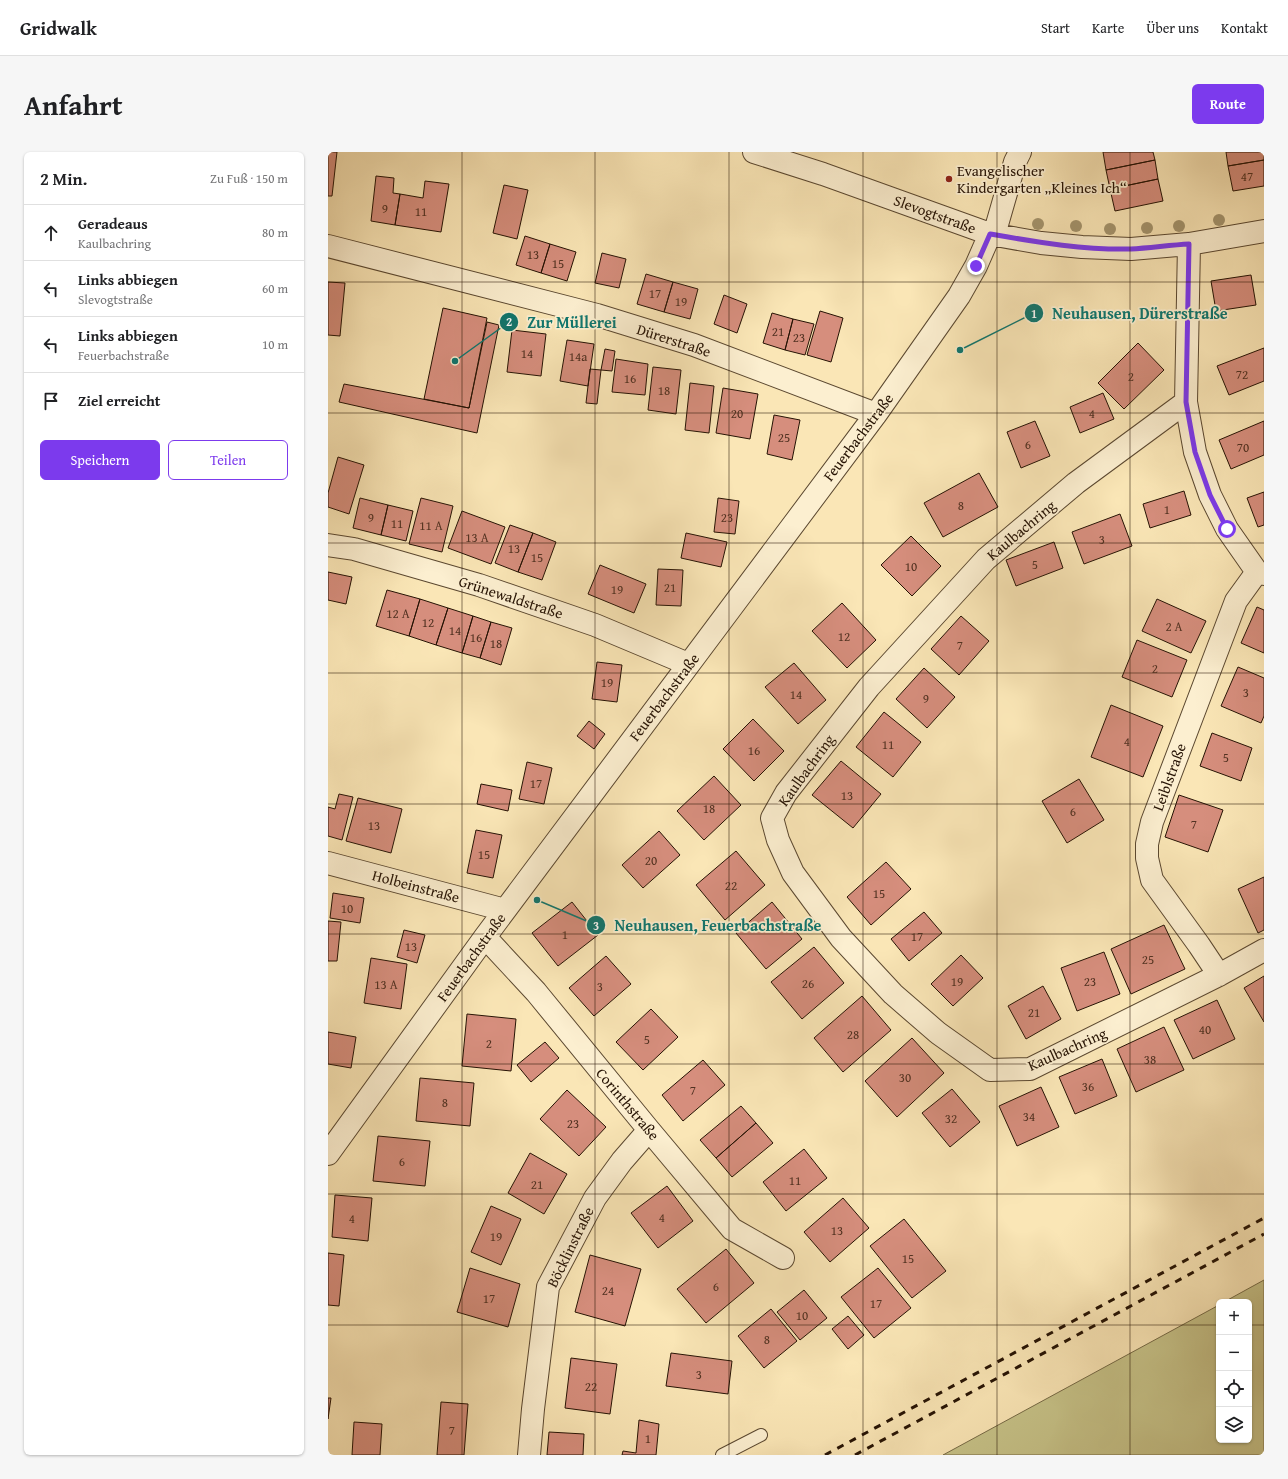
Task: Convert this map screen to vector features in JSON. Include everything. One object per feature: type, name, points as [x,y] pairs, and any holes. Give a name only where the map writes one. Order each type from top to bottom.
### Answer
[{"type":"street","name":"Slevogtstraße","points":[[754,152],[776,155],[823,174],[992,235],[1041,243],[1082,247],[1131,249],[1189,244],[1264,231]]},
{"type":"street","name":"Feuerbachstraße","points":[[328,1154],[485,937],[876,414],[959,296],[992,235],[1020,152]]},
{"type":"street","points":[[1189,244],[1186,402],[1195,452],[1210,495],[1227,529],[1261,573]]},
{"type":"street","name":"Dürerstraße","points":[[328,246],[597,315],[694,346],[876,414]]},
{"type":"street","name":"Kaulbachring","points":[[1186,402],[1076,483],[986,559],[869,687],[786,793],[772,818],[778,840],[793,873],[841,938],[893,994],[938,1033],[990,1070],[1030,1069],[1219,975],[1264,950]]},
{"type":"street","name":"Grünewaldstraße","points":[[328,545],[354,550],[479,585],[594,625],[688,664]]},
{"type":"street","name":"Leiblstraße","points":[[1219,975],[1152,880],[1147,858],[1147,844],[1154,815],[1236,601],[1261,573]]},
{"type":"street","name":"Holbeinstraße","points":[[328,863],[505,910]]},
{"type":"street","name":"Corinthstraße","points":[[485,937],[536,992],[732,1229],[783,1258]]},
{"type":"street","name":"Böcklinstraße","points":[[529,1455],[548,1287],[595,1198],[622,1161],[649,1130]]},
{"type":"lane","points":[[722,1455],[761,1435]]},
{"type":"shaded area","points":[[1264,1280],[1264,1455],[943,1455],[1216,1307],[1216,1443],[1252,1443],[1252,1299],[1229,1299]]},
{"type":"building","points":[[328,152],[337,152],[332,196],[328,196]]},
{"type":"building","points":[[1103,152],[1153,152],[1155,160],[1106,170]]},
{"type":"building","points":[[1226,152],[1264,152],[1264,160],[1228,166]]},
{"type":"building","points":[[1155,160],[1158,179],[1110,189],[1106,170]]},
{"type":"building","points":[[1264,160],[1264,186],[1233,191],[1228,166]]},
{"type":"building","points":[[376,176],[394,178],[393,193],[400,194],[395,225],[371,221]]},
{"type":"building","points":[[1158,179],[1163,201],[1115,211],[1110,189]]},
{"type":"building","points":[[425,181],[449,184],[441,232],[395,225],[400,194],[423,198]]},
{"type":"building","points":[[504,185],[528,190],[517,239],[493,233]]},
{"type":"building","points":[[525,236],[550,244],[541,273],[516,265]]},
{"type":"building","points":[[550,244],[576,252],[567,281],[541,273]]},
{"type":"building","points":[[602,253],[626,259],[619,288],[595,283]]},
{"type":"building","points":[[646,274],[673,282],[664,312],[637,304]]},
{"type":"building","points":[[1251,275],[1256,305],[1216,311],[1211,281]]},
{"type":"building","points":[[328,282],[345,283],[340,336],[328,335]]},
{"type":"building","points":[[673,282],[698,289],[690,319],[664,312]]},
{"type":"building","points":[[724,295],[747,304],[737,333],[714,324]]},
{"type":"building","points":[[443,308],[487,318],[469,408],[424,399]]},
{"type":"building","points":[[820,311],[843,318],[831,362],[807,355]]},
{"type":"building","points":[[772,313],[793,319],[785,350],[763,343]]},
{"type":"building","points":[[793,319],[814,324],[805,355],[785,350]]},
{"type":"building","points":[[487,322],[499,325],[477,433],[339,402],[344,384],[469,408]]},
{"type":"building","points":[[512,330],[546,334],[541,376],[507,372]]},
{"type":"building","points":[[567,340],[594,344],[588,386],[560,381]]},
{"type":"building","points":[[1138,343],[1164,370],[1124,409],[1098,383]]},
{"type":"building","points":[[1264,348],[1264,381],[1229,395],[1217,366]]},
{"type":"building","points":[[605,349],[615,351],[612,371],[601,370]]},
{"type":"building","points":[[616,359],[648,364],[645,395],[612,392]]},
{"type":"building","points":[[653,367],[681,370],[676,414],[648,410]]},
{"type":"building","points":[[590,369],[601,370],[597,404],[586,403]]},
{"type":"building","points":[[690,383],[714,386],[709,433],[685,430]]},
{"type":"building","points":[[723,388],[758,394],[750,439],[716,433]]},
{"type":"building","points":[[1103,393],[1114,419],[1080,433],[1070,407]]},
{"type":"building","points":[[774,415],[800,420],[792,460],[767,454]]},
{"type":"building","points":[[1035,421],[1050,456],[1021,468],[1007,432]]},
{"type":"building","points":[[1264,421],[1264,455],[1231,469],[1219,440]]},
{"type":"building","points":[[338,457],[364,465],[349,514],[328,507],[328,493]]},
{"type":"building","points":[[979,473],[998,507],[943,537],[924,503]]},
{"type":"building","points":[[1184,491],[1191,515],[1150,528],[1143,504]]},
{"type":"building","points":[[1264,492],[1264,525],[1258,527],[1247,498]]},
{"type":"building","points":[[360,498],[388,505],[381,535],[353,528]]},
{"type":"building","points":[[421,498],[453,506],[442,552],[409,544]]},
{"type":"building","points":[[718,498],[739,501],[735,534],[714,532]]},
{"type":"building","points":[[388,505],[413,511],[406,541],[381,535]]},
{"type":"building","points":[[462,511],[505,527],[491,564],[448,548]]},
{"type":"building","points":[[1120,514],[1132,546],[1084,564],[1072,532]]},
{"type":"building","points":[[510,525],[533,533],[518,572],[495,563]]},
{"type":"building","points":[[533,533],[556,542],[542,580],[518,572]]},
{"type":"building","points":[[686,533],[727,542],[721,567],[681,558]]},
{"type":"building","points":[[911,536],[941,566],[912,596],[881,565]]},
{"type":"building","points":[[1054,542],[1063,568],[1016,586],[1006,560]]},
{"type":"building","points":[[600,565],[646,584],[634,613],[588,594]]},
{"type":"building","points":[[658,569],[683,570],[681,606],[656,605]]},
{"type":"building","points":[[328,572],[352,577],[346,604],[328,600]]},
{"type":"building","points":[[387,590],[420,599],[409,636],[376,626]]},
{"type":"building","points":[[420,599],[448,608],[436,645],[409,636]]},
{"type":"building","points":[[1157,599],[1206,621],[1191,653],[1142,631]]},
{"type":"building","points":[[842,603],[876,640],[847,668],[812,631]]},
{"type":"building","points":[[1257,607],[1264,610],[1264,653],[1241,643]]},
{"type":"building","points":[[448,608],[473,616],[462,653],[436,645]]},
{"type":"building","points":[[473,616],[491,622],[480,658],[462,653]]},
{"type":"building","points":[[961,616],[989,641],[959,675],[931,649]]},
{"type":"building","points":[[491,622],[512,628],[501,665],[480,658]]},
{"type":"building","points":[[1137,640],[1187,660],[1172,697],[1122,677]]},
{"type":"building","points":[[597,662],[622,665],[617,702],[592,699]]},
{"type":"building","points":[[794,663],[826,700],[798,724],[765,687]]},
{"type":"building","points":[[1238,667],[1264,678],[1264,716],[1261,723],[1221,706]]},
{"type":"building","points":[[924,668],[955,697],[927,728],[896,699]]},
{"type":"building","points":[[1111,705],[1163,726],[1143,777],[1091,757]]},
{"type":"building","points":[[884,712],[921,742],[893,777],[856,747]]},
{"type":"building","points":[[753,719],[784,751],[754,781],[723,749]]},
{"type":"building","points":[[589,721],[605,734],[594,749],[577,736]]},
{"type":"building","points":[[1212,733],[1252,748],[1241,781],[1200,766]]},
{"type":"building","points":[[841,761],[881,794],[853,828],[812,795]]},
{"type":"building","points":[[527,762],[552,768],[544,804],[519,799]]},
{"type":"building","points":[[714,776],[741,805],[704,840],[677,811]]},
{"type":"building","points":[[1079,779],[1104,820],[1067,843],[1042,801]]},
{"type":"building","points":[[481,784],[512,790],[508,811],[477,804]]},
{"type":"building","points":[[339,794],[353,797],[342,840],[328,836],[328,807],[335,809]]},
{"type":"building","points":[[1179,795],[1223,810],[1208,852],[1165,837]]},
{"type":"building","points":[[358,798],[402,809],[391,853],[346,841]]},
{"type":"building","points":[[476,830],[502,835],[493,878],[467,873]]},
{"type":"building","points":[[659,831],[680,855],[643,888],[622,865]]},
{"type":"building","points":[[736,851],[765,885],[725,920],[696,885]]},
{"type":"building","points":[[886,862],[911,889],[871,925],[847,897]]},
{"type":"building","points":[[1264,877],[1264,930],[1258,933],[1238,889]]},
{"type":"building","points":[[333,893],[364,898],[360,923],[330,918]]},
{"type":"building","points":[[572,902],[598,935],[558,966],[532,933]]},
{"type":"building","points":[[772,902],[802,939],[766,969],[736,933]]},
{"type":"building","points":[[924,912],[942,933],[909,961],[891,939]]},
{"type":"building","points":[[328,921],[341,922],[337,961],[328,961]]},
{"type":"building","points":[[1164,925],[1185,969],[1131,994],[1111,949]]},
{"type":"building","points":[[404,930],[425,935],[417,963],[397,957]]},
{"type":"building","points":[[814,947],[844,983],[802,1019],[771,982]]},
{"type":"building","points":[[1104,952],[1120,994],[1077,1011],[1061,968]]},
{"type":"building","points":[[961,955],[983,978],[953,1006],[931,984]]},
{"type":"building","points":[[606,956],[631,984],[594,1016],[569,988]]},
{"type":"building","points":[[371,958],[407,964],[401,1009],[364,1003]]},
{"type":"building","points":[[1264,976],[1264,1022],[1244,988]]},
{"type":"building","points":[[1043,986],[1061,1019],[1026,1039],[1008,1006]]},
{"type":"building","points":[[862,996],[891,1030],[843,1072],[814,1038]]},
{"type":"building","points":[[1217,1000],[1235,1039],[1193,1059],[1174,1020]]},
{"type":"building","points":[[651,1009],[678,1037],[643,1070],[616,1042]]},
{"type":"building","points":[[467,1014],[516,1019],[511,1071],[462,1066]]},
{"type":"building","points":[[1164,1027],[1184,1070],[1136,1092],[1117,1049]]},
{"type":"building","points":[[328,1032],[356,1037],[351,1068],[328,1064]]},
{"type":"building","points":[[912,1038],[944,1073],[897,1117],[865,1081]]},
{"type":"building","points":[[545,1042],[559,1058],[531,1082],[517,1065]]},
{"type":"building","points":[[1102,1059],[1117,1096],[1075,1114],[1059,1077]]},
{"type":"building","points":[[703,1060],[725,1085],[683,1121],[662,1095]]},
{"type":"building","points":[[420,1078],[474,1083],[470,1126],[416,1121]]},
{"type":"building","points":[[1041,1087],[1059,1127],[1017,1146],[999,1106]]},
{"type":"building","points":[[952,1089],[980,1122],[950,1147],[922,1113]]},
{"type":"building","points":[[567,1090],[606,1127],[579,1156],[540,1119]]},
{"type":"building","points":[[741,1106],[756,1123],[716,1158],[700,1140]]},
{"type":"building","points":[[756,1123],[773,1143],[732,1177],[716,1158]]},
{"type":"building","points":[[378,1136],[430,1141],[425,1186],[373,1181]]},
{"type":"building","points":[[804,1149],[827,1178],[786,1211],[763,1182]]},
{"type":"building","points":[[530,1153],[567,1174],[544,1214],[508,1193]]},
{"type":"building","points":[[667,1186],[693,1221],[658,1248],[631,1213]]},
{"type":"building","points":[[335,1195],[372,1198],[368,1241],[332,1237]]},
{"type":"building","points":[[843,1198],[869,1228],[830,1262],[804,1232]]},
{"type":"building","points":[[491,1206],[521,1219],[501,1265],[471,1252]]},
{"type":"building","points":[[904,1219],[946,1271],[912,1298],[870,1246]]},
{"type":"building","points":[[726,1249],[754,1283],[706,1323],[677,1289]]},
{"type":"building","points":[[328,1253],[344,1255],[339,1306],[328,1305]]},
{"type":"building","points":[[590,1255],[641,1269],[625,1326],[575,1312]]},
{"type":"building","points":[[470,1268],[520,1284],[508,1327],[457,1312]]},
{"type":"building","points":[[878,1268],[911,1308],[874,1338],[841,1297]]},
{"type":"building","points":[[804,1290],[827,1318],[800,1340],[777,1312]]},
{"type":"building","points":[[771,1309],[797,1341],[764,1368],[738,1336]]},
{"type":"building","points":[[848,1316],[864,1335],[848,1349],[832,1329]]},
{"type":"building","points":[[671,1353],[732,1361],[728,1394],[666,1386]]},
{"type":"building","points":[[571,1358],[617,1364],[610,1414],[565,1408]]},
{"type":"building","points":[[328,1398],[331,1398],[328,1419]]},
{"type":"building","points":[[441,1402],[468,1404],[464,1455],[437,1455]]},
{"type":"building","points":[[639,1420],[659,1424],[656,1455],[622,1455],[623,1451],[636,1453]]},
{"type":"building","points":[[354,1422],[382,1424],[380,1455],[352,1455]]},
{"type":"building","points":[[549,1432],[584,1434],[583,1455],[547,1455]]},
{"type":"railway","points":[[825,1455],[1264,1218]]},
{"type":"railway","points":[[855,1455],[1264,1234]]},
{"type":"place","name":"Evangelischer Kindergarten „Kleines Ich“","points":[[949,179]]},
{"type":"place","name":"Neuhausen, Dürerstraße","points":[[960,350]]},
{"type":"place","name":"Zur Müllerei","points":[[455,361]]},
{"type":"place","name":"Neuhausen, Feuerbachstraße","points":[[537,900]]},
{"type":"route","points":[[976,266],[990,234],[1041,243],[1082,247],[1131,249],[1189,244],[1186,402],[1195,452],[1210,495],[1227,529]]}]
